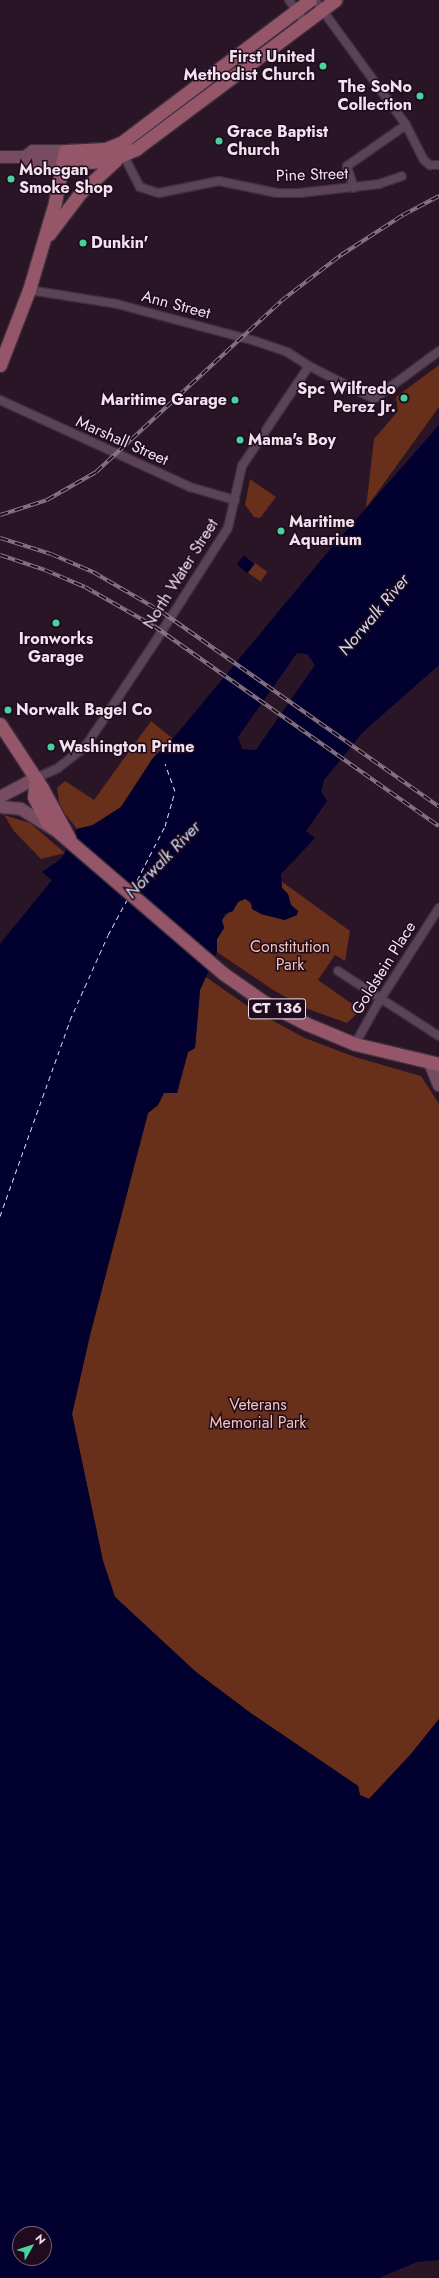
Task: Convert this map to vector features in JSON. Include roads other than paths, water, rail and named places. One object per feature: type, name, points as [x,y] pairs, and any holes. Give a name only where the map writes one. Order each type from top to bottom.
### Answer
[{"type":"main road","points":[[64,157],[105,149],[121,143],[292,5],[310,0]]},
{"type":"main road","points":[[42,244],[81,192],[122,157],[305,22],[318,5],[335,0]]},
{"type":"main road","points":[[0,157],[25,157],[33,151],[91,164],[122,157]]},
{"type":"main road","points":[[0,366],[29,290],[64,157]]},
{"type":"main road","points":[[0,724],[36,778],[33,792],[36,803],[47,822],[57,832]]},
{"type":"main road","points":[[0,797],[36,778]]},
{"type":"main road","name":"CT 136","points":[[36,778],[70,841]]},
{"type":"main road","name":"CT 136","points":[[0,807],[21,809],[70,841],[224,974],[264,1002],[307,1024],[355,1044],[434,1064]]},
{"type":"main road","points":[[434,1064],[439,1084]]},
{"type":"street","points":[[292,5],[305,22]]},
{"type":"street","points":[[318,5],[406,125],[424,160],[430,165],[439,166]]},
{"type":"street","points":[[354,188],[347,166],[406,125]]},
{"type":"street","name":"Pine Street","points":[[122,157],[140,187],[159,193],[219,181],[232,182],[278,193],[354,188],[379,184],[402,176]]},
{"type":"street","name":"Ann Street","points":[[29,290],[117,304],[255,341],[288,352],[309,366]]},
{"type":"street","points":[[309,366],[374,399],[439,351]]},
{"type":"street","name":"North Water Street","points":[[36,778],[58,768],[85,747],[228,528],[242,466],[309,366]]},
{"type":"street","name":"Marshall Street","points":[[0,400],[190,487],[235,500]]},
{"type":"street","name":"Goldstein Place","points":[[355,1044],[381,998],[439,908]]},
{"type":"street","points":[[338,971],[439,1036]]},
{"type":"water","name":"Norwalk River","points":[[439,425],[439,665],[363,732],[324,780],[321,791],[327,801],[306,831],[315,838],[281,874],[282,888],[288,894],[291,905],[298,911],[297,915],[285,920],[261,914],[252,909],[251,902],[245,899],[238,902],[233,911],[225,914],[222,920],[224,928],[217,939],[217,952],[200,990],[195,1048],[188,1052],[177,1093],[164,1093],[158,1105],[148,1113],[90,1335],[72,1414],[103,1561],[115,1597],[196,1672],[252,1714],[358,1786],[360,1795],[369,1799],[411,1754],[439,1719],[439,2260],[417,2262],[379,2278],[0,2278],[0,944],[52,880],[42,872],[62,858],[77,829],[93,825],[121,807],[153,758],[171,741],[332,547]]},
{"type":"water","points":[[244,555],[255,564],[247,573],[236,564]]},
{"type":"railway","points":[[0,515],[47,500],[96,472],[281,301],[341,255],[403,215],[439,196]]},
{"type":"railway","points":[[0,538],[51,554],[93,572],[162,612],[439,807]]},
{"type":"railway","points":[[0,555],[45,570],[85,587],[154,626],[439,826]]},
{"type":"place","name":"First United Methodist Church","points":[[323,66]]},
{"type":"place","name":"The SoNo Collection","points":[[420,96]]},
{"type":"place","name":"Grace Baptist Church","points":[[219,141]]},
{"type":"place","name":"Mohegan Smoke Shop","points":[[11,179]]},
{"type":"place","name":"Dunkin'","points":[[83,243]]},
{"type":"place","name":"Spc Wilfredo Perez Jr.","points":[[404,398]]},
{"type":"place","name":"Maritime Garage","points":[[235,400]]},
{"type":"place","name":"Mama's Boy","points":[[240,440]]},
{"type":"place","name":"Maritime Aquarium","points":[[281,531]]},
{"type":"place","name":"Ironworks Garage","points":[[56,623]]},
{"type":"place","name":"Norwalk Bagel Co","points":[[8,710]]},
{"type":"place","name":"Washington Prime","points":[[51,747]]},
{"type":"park label","name":"Constitution Park","points":[[290,956]]},
{"type":"park label","name":"Veterans Memorial Park","points":[[258,1414]]}]
